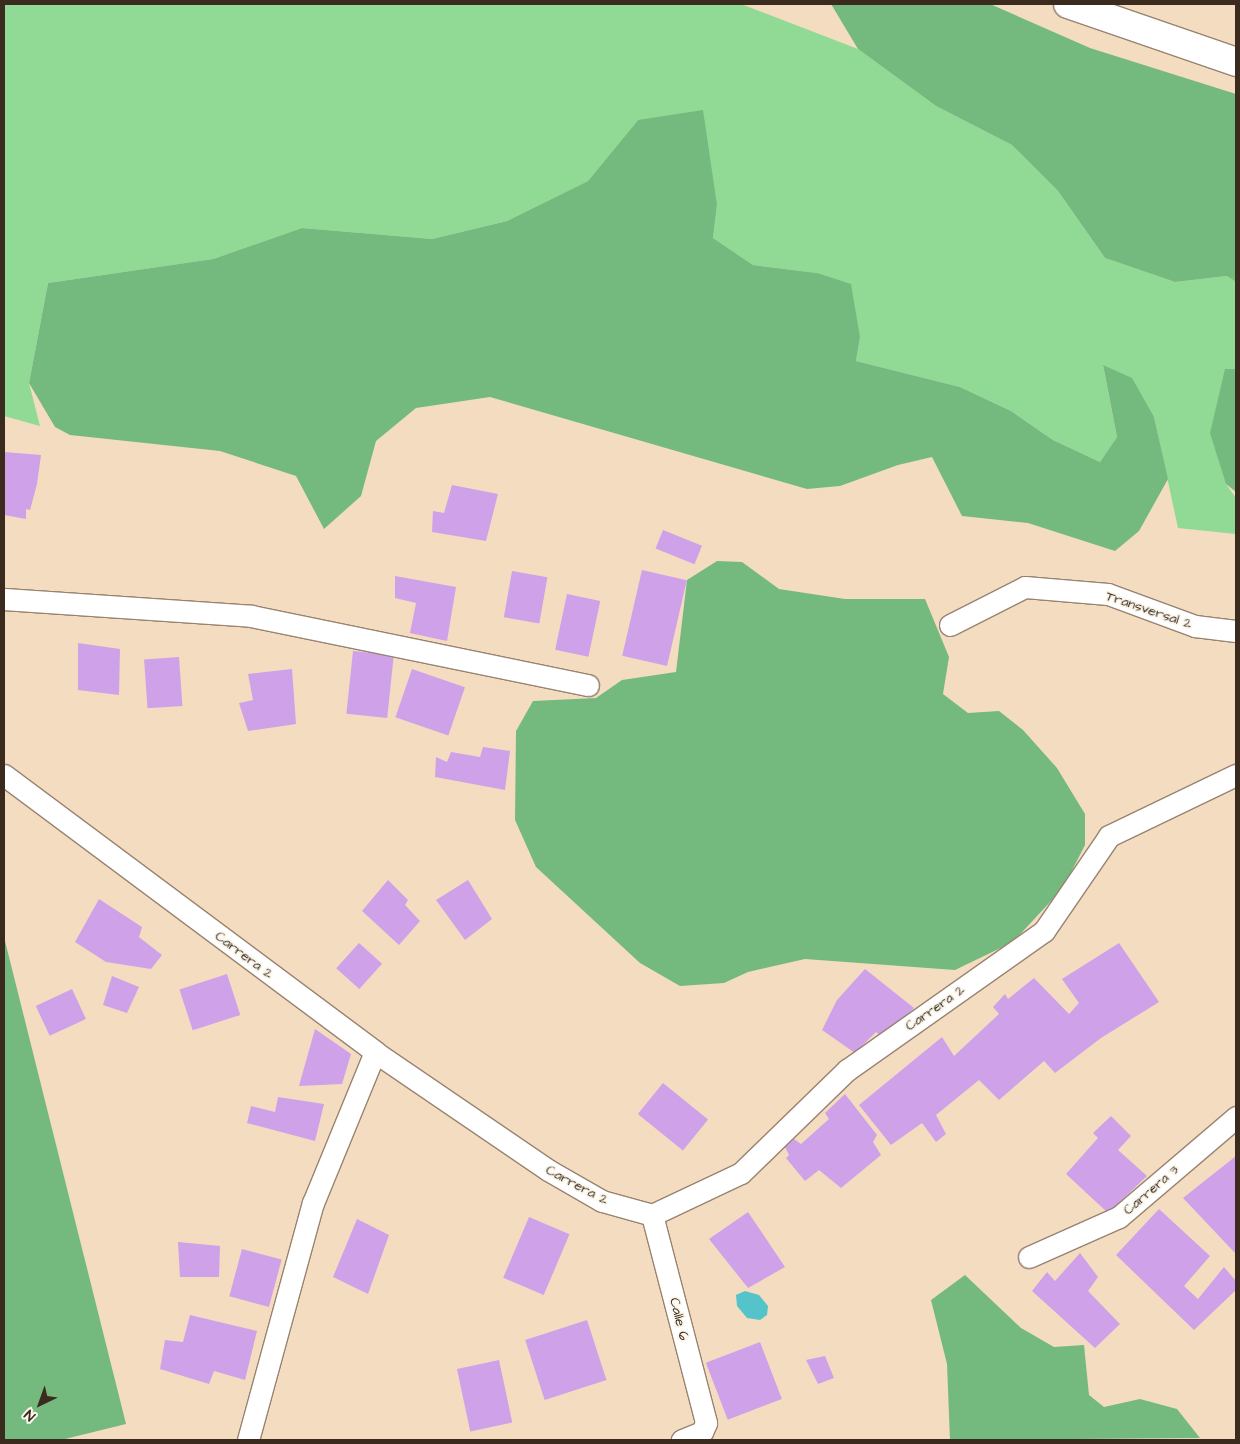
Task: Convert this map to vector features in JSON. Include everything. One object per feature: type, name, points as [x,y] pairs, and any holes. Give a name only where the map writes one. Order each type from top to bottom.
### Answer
[{"type":"main road","points":[[1068,4],[1236,62]]},
{"type":"street","name":"Transversal 2","points":[[950,625],[1024,587],[1108,594],[1195,626],[1236,631]]},
{"type":"street","points":[[4,599],[251,616],[588,685]]},
{"type":"street","name":"Carrera 2","points":[[4,775],[375,1052],[548,1170],[602,1201],[652,1215],[741,1173],[847,1070],[1044,931],[1109,836],[1236,775]]},
{"type":"street","points":[[248,1440],[313,1203],[375,1052]]},
{"type":"street","name":"Carrera 3","points":[[1029,1257],[1119,1217],[1236,1118]]},
{"type":"street","name":"Calle 6","points":[[652,1215],[706,1423],[702,1432],[682,1440]]},
{"type":"green space","points":[[4,4],[741,4],[858,49],[936,106],[1012,145],[1058,191],[1105,258],[1175,282],[1227,276],[1236,282],[1236,369],[1225,369],[1226,484],[1236,498],[1236,534],[1178,528],[1154,417],[1103,366],[1117,437],[1100,462],[1053,440],[1011,411],[960,387],[856,361],[860,337],[817,273],[753,265],[713,238],[717,205],[638,120],[588,181],[507,221],[432,239],[302,228],[213,259],[48,283],[29,383],[40,426],[4,416]]},
{"type":"green space","points":[[831,4],[990,4],[1090,48],[1236,94],[1236,282],[1227,276],[1175,282],[1105,258],[1058,191],[1012,145],[936,106],[858,49]]},
{"type":"green space","points":[[703,110],[717,205],[713,238],[753,265],[817,273],[851,284],[860,337],[856,361],[960,387],[1011,411],[1053,440],[1100,462],[1117,437],[1103,365],[1132,378],[1154,417],[1168,479],[1139,531],[1115,551],[1028,523],[962,516],[932,457],[898,465],[840,486],[807,489],[490,397],[416,408],[376,441],[361,496],[324,529],[296,476],[220,451],[70,435],[55,427],[29,383],[48,283],[213,259],[302,228],[432,239],[507,221],[588,181],[638,120]]},
{"type":"green space","points":[[1225,369],[1236,369],[1236,492],[1226,484],[1210,433]]},
{"type":"green space","points":[[717,561],[742,562],[779,589],[845,599],[925,599],[949,657],[943,694],[968,713],[999,711],[1023,730],[1057,768],[1085,814],[1085,845],[1063,888],[1013,942],[955,970],[805,959],[748,972],[724,983],[680,986],[640,963],[536,867],[515,820],[516,731],[533,701],[596,698],[622,680],[676,672],[687,580]]},
{"type":"green space","points":[[4,937],[126,1424],[61,1440],[4,1440]]},
{"type":"green space","points":[[965,1275],[1021,1328],[1054,1347],[1084,1345],[1089,1395],[1104,1407],[1140,1399],[1177,1409],[1200,1438],[950,1440],[947,1364],[931,1300]]},
{"type":"water","points":[[745,1291],[759,1295],[768,1306],[767,1315],[760,1320],[747,1318],[737,1306],[736,1295]]},
{"type":"building","points":[[4,452],[41,455],[37,484],[30,510],[26,509],[26,519],[4,515]]},
{"type":"building","points":[[452,485],[498,494],[486,541],[432,532],[433,511],[444,513]]},
{"type":"building","points":[[663,530],[702,546],[694,564],[656,549]]},
{"type":"building","points":[[642,570],[687,580],[667,666],[622,656]]},
{"type":"building","points":[[512,571],[547,577],[539,624],[504,617]]},
{"type":"building","points":[[395,576],[456,587],[447,641],[410,633],[416,603],[395,598]]},
{"type":"building","points":[[567,594],[600,601],[588,657],[555,650]]},
{"type":"building","points":[[78,643],[120,649],[119,695],[78,690]]},
{"type":"building","points":[[353,651],[394,655],[387,718],[346,714]]},
{"type":"building","points":[[179,657],[182,706],[148,708],[144,659]]},
{"type":"building","points":[[292,669],[296,724],[248,731],[239,703],[253,700],[248,674]]},
{"type":"building","points":[[412,669],[465,687],[448,735],[395,717]]},
{"type":"building","points":[[483,747],[510,751],[505,790],[435,777],[436,757],[447,762],[451,752],[480,757]]},
{"type":"building","points":[[388,880],[408,900],[405,905],[420,921],[399,945],[362,911]]},
{"type":"building","points":[[468,880],[492,919],[465,940],[436,900]]},
{"type":"building","points":[[99,899],[142,927],[139,937],[162,955],[151,969],[106,962],[75,942]]},
{"type":"building","points":[[359,943],[382,964],[359,989],[336,968]]},
{"type":"building","points":[[1119,943],[1159,1002],[1101,1038],[1055,1073],[1044,1061],[999,1100],[979,1080],[936,1115],[946,1134],[936,1142],[922,1123],[891,1145],[859,1105],[942,1037],[954,1056],[999,1014],[993,1007],[1005,994],[1008,999],[1034,978],[1069,1014],[1079,1003],[1062,979]]},
{"type":"building","points":[[865,969],[914,1008],[884,1039],[876,1032],[855,1053],[822,1030],[837,1000]]},
{"type":"building","points":[[227,974],[240,1015],[193,1030],[179,989]]},
{"type":"building","points":[[112,976],[139,987],[127,1013],[103,1005]]},
{"type":"building","points":[[72,989],[86,1019],[50,1036],[36,1006]]},
{"type":"building","points":[[315,1029],[351,1054],[342,1084],[299,1086]]},
{"type":"building","points":[[663,1083],[708,1120],[683,1151],[638,1114]]},
{"type":"building","points":[[845,1094],[877,1135],[873,1142],[881,1155],[841,1188],[819,1170],[805,1181],[786,1158],[789,1155],[785,1147],[794,1139],[801,1144],[829,1119],[825,1113]]},
{"type":"building","points":[[278,1097],[324,1104],[315,1141],[247,1123],[251,1106],[275,1112]]},
{"type":"building","points":[[1111,1116],[1131,1136],[1118,1150],[1147,1176],[1108,1213],[1066,1174],[1098,1138],[1093,1133]]},
{"type":"building","points":[[1236,1156],[1236,1254],[1183,1198]]},
{"type":"building","points":[[1159,1209],[1210,1256],[1184,1286],[1198,1299],[1224,1267],[1236,1281],[1236,1290],[1194,1330],[1116,1255]]},
{"type":"building","points":[[748,1212],[785,1267],[748,1288],[709,1239]]},
{"type":"building","points":[[529,1217],[570,1234],[544,1295],[503,1278]]},
{"type":"building","points":[[357,1219],[389,1235],[368,1294],[333,1277]]},
{"type":"building","points":[[178,1242],[220,1246],[219,1277],[180,1277]]},
{"type":"building","points":[[242,1249],[282,1260],[269,1307],[229,1296]]},
{"type":"building","points":[[1080,1253],[1098,1277],[1088,1291],[1120,1324],[1095,1348],[1032,1291],[1047,1272],[1055,1281]]},
{"type":"building","points":[[190,1315],[257,1331],[245,1380],[214,1371],[209,1384],[160,1369],[165,1340],[183,1342]]},
{"type":"building","points":[[587,1320],[606,1380],[545,1400],[525,1340]]},
{"type":"building","points":[[760,1342],[782,1399],[728,1420],[706,1363]]},
{"type":"building","points":[[825,1356],[834,1378],[818,1384],[806,1360]]},
{"type":"building","points":[[499,1360],[512,1423],[470,1432],[457,1369]]}]
